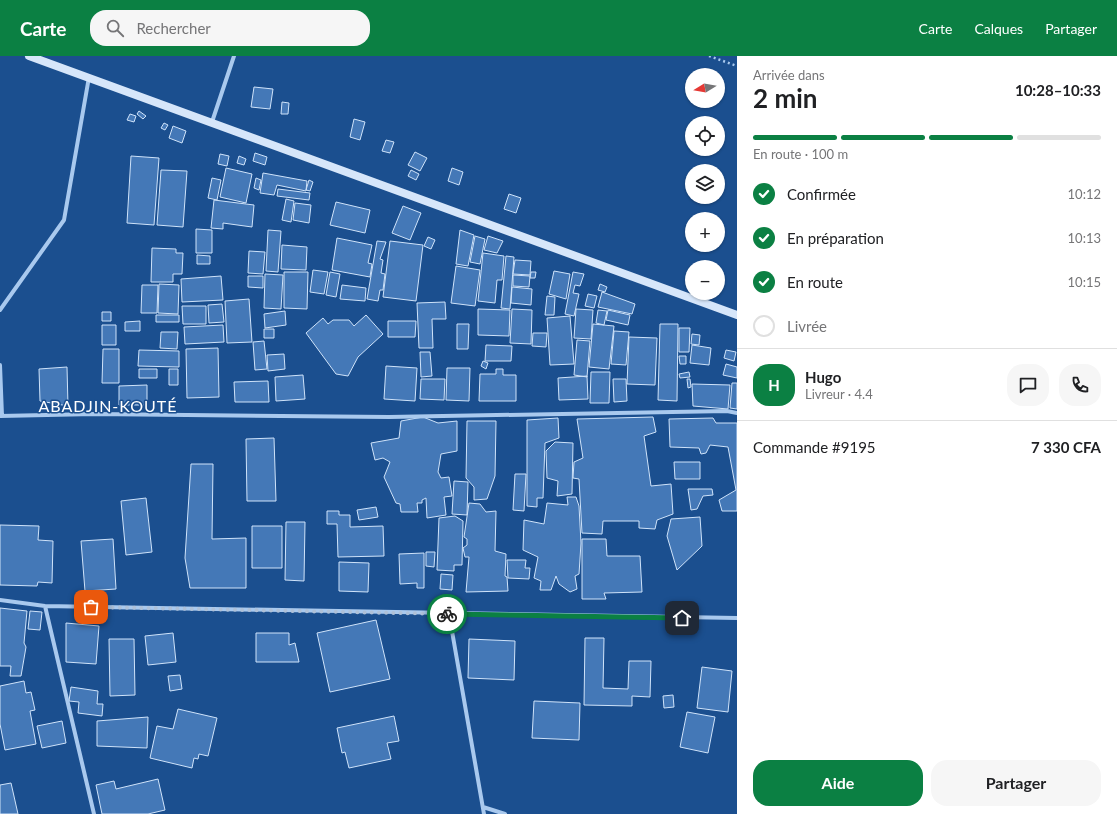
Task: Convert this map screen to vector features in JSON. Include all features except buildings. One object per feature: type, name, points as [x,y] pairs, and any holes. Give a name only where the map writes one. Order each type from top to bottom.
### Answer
[{"type":"street","points":[[29,56],[737,316]]},
{"type":"street","points":[[212,122],[234,56]]},
{"type":"street","points":[[0,310],[64,220],[89,77]]},
{"type":"street","points":[[0,365],[1,416],[94,414],[389,417],[727,411],[737,413]]},
{"type":"street","points":[[0,600],[45,606],[737,618]]},
{"type":"street","points":[[45,606],[94,814]]},
{"type":"street","points":[[449,614],[484,814]]},
{"type":"street","points":[[483,807],[505,814]]},
{"type":"path","points":[[709,56],[737,66]]},
{"type":"way so far","points":[[91,607],[447,614]]},
{"type":"district","name":"ABADJIN-KOUTÉ","points":[[108,405]]},
{"type":"route","points":[[447,614],[682,618]]}]
